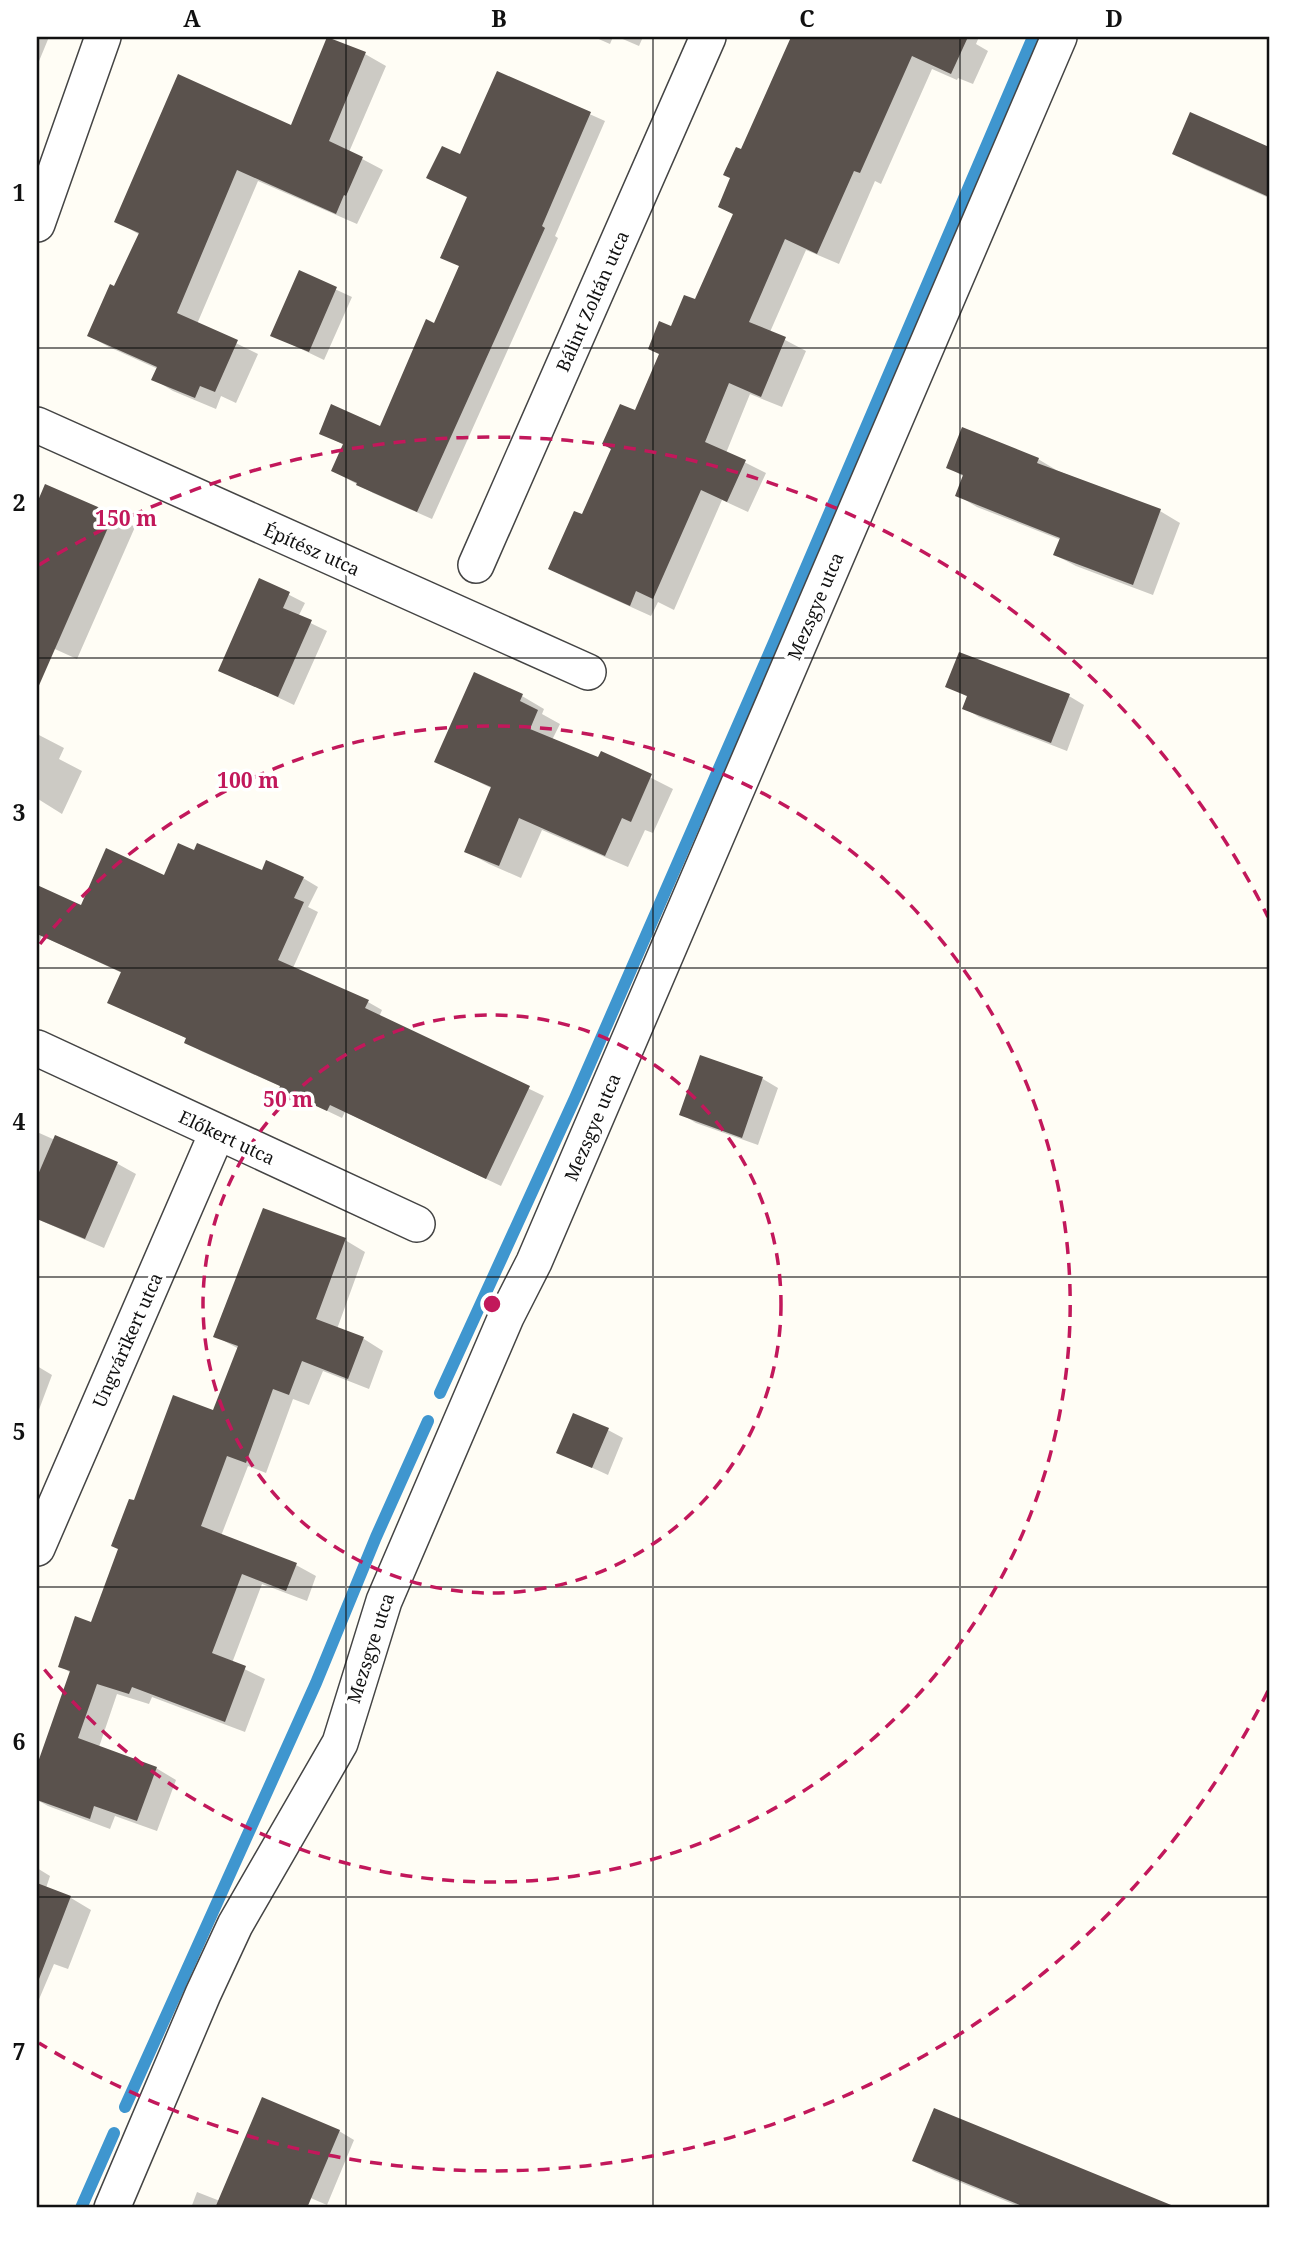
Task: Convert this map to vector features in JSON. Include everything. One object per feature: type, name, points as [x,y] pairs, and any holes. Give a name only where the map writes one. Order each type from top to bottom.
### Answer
[{"type":"street","points":[[37,224],[103,37]]},
{"type":"street","name":"Bálint Zoltán utca","points":[[476,565],[708,37]]},
{"type":"street","name":"Mezsgye utca","points":[[112,2208],[235,1925],[340,1743],[384,1601],[412,1531],[506,1318],[534,1262],[1059,37]]},
{"type":"street","name":"Építész utca","points":[[37,425],[588,672]]},
{"type":"street","name":"Előkert utca","points":[[37,1048],[417,1224]]},
{"type":"street","name":"Ungvárikert utca","points":[[37,1548],[217,1133]]},
{"type":"building","points":[[327,37],[366,52],[329,141],[363,157],[346,196],[344,195],[336,214],[237,170],[177,313],[238,340],[215,392],[200,386],[195,398],[151,380],[157,367],[87,336],[110,284],[114,286],[139,233],[114,222],[178,74],[291,125]]},
{"type":"building","points":[[791,37],[968,37],[951,74],[912,56],[860,173],[854,171],[817,254],[785,239],[749,322],[786,337],[761,397],[729,383],[705,442],[746,460],[727,502],[701,490],[653,599],[636,591],[630,606],[548,569],[574,511],[582,514],[611,449],[602,444],[620,404],[635,410],[659,354],[648,349],[659,321],[671,326],[684,295],[695,299],[733,214],[718,207],[730,178],[723,175],[736,147],[741,149]]},
{"type":"building","points":[[497,71],[591,112],[542,226],[545,228],[417,512],[331,471],[343,444],[319,434],[331,404],[380,426],[426,319],[434,323],[459,266],[440,258],[467,197],[426,178],[442,146],[460,154]]},
{"type":"building","points":[[1190,112],[1269,147],[1269,197],[1172,154]]},
{"type":"building","points":[[299,270],[337,287],[309,352],[270,336]]},
{"type":"building","points":[[962,427],[1039,458],[1037,463],[1161,509],[1133,585],[1053,555],[1060,538],[955,496],[963,475],[946,468]]},
{"type":"building","points":[[45,484],[114,514],[37,690],[37,503]]},
{"type":"building","points":[[259,578],[290,592],[283,608],[312,620],[278,697],[218,671]]},
{"type":"building","points":[[959,652],[1070,694],[1051,743],[962,709],[967,696],[945,687]]},
{"type":"building","points":[[474,672],[523,694],[520,701],[538,710],[530,729],[598,757],[601,751],[652,774],[631,822],[622,818],[605,856],[519,818],[499,866],[464,852],[491,787],[434,762]]},
{"type":"building","points":[[178,843],[194,850],[197,843],[262,870],[266,860],[304,877],[294,898],[304,902],[278,960],[369,1000],[365,1008],[530,1086],[486,1179],[330,1105],[327,1111],[279,1089],[280,1086],[184,1043],[186,1038],[107,1003],[121,972],[37,934],[37,885],[81,905],[106,848],[164,875]]},
{"type":"building","points":[[700,1055],[763,1077],[742,1138],[679,1115]]},
{"type":"building","points":[[55,1135],[118,1162],[85,1239],[37,1219],[37,1177]]},
{"type":"building","points":[[263,1208],[346,1238],[316,1319],[364,1337],[348,1379],[302,1361],[289,1395],[273,1389],[246,1463],[227,1456],[201,1526],[297,1563],[286,1591],[242,1574],[212,1653],[246,1666],[225,1722],[132,1687],[129,1694],[97,1684],[78,1738],[157,1767],[137,1821],[94,1806],[90,1819],[37,1800],[37,1765],[70,1671],[58,1667],[75,1616],[91,1622],[118,1549],[111,1546],[129,1499],[134,1500],[173,1395],[213,1410],[238,1346],[213,1337]]},
{"type":"building","points":[[573,1413],[609,1428],[592,1468],[556,1453]]},
{"type":"building","points":[[37,1883],[71,1896],[39,1979],[37,1979]]},
{"type":"building","points":[[262,2097],[340,2130],[307,2208],[215,2208]]},
{"type":"building","points":[[934,2108],[1176,2208],[1027,2208],[912,2161]]},
{"type":"waterway","points":[[440,1393],[575,1098],[775,640],[1033,37]]},
{"type":"waterway","points":[[125,2107],[316,1683],[376,1537],[428,1421]]},
{"type":"waterway","points":[[81,2208],[114,2133]]}]
